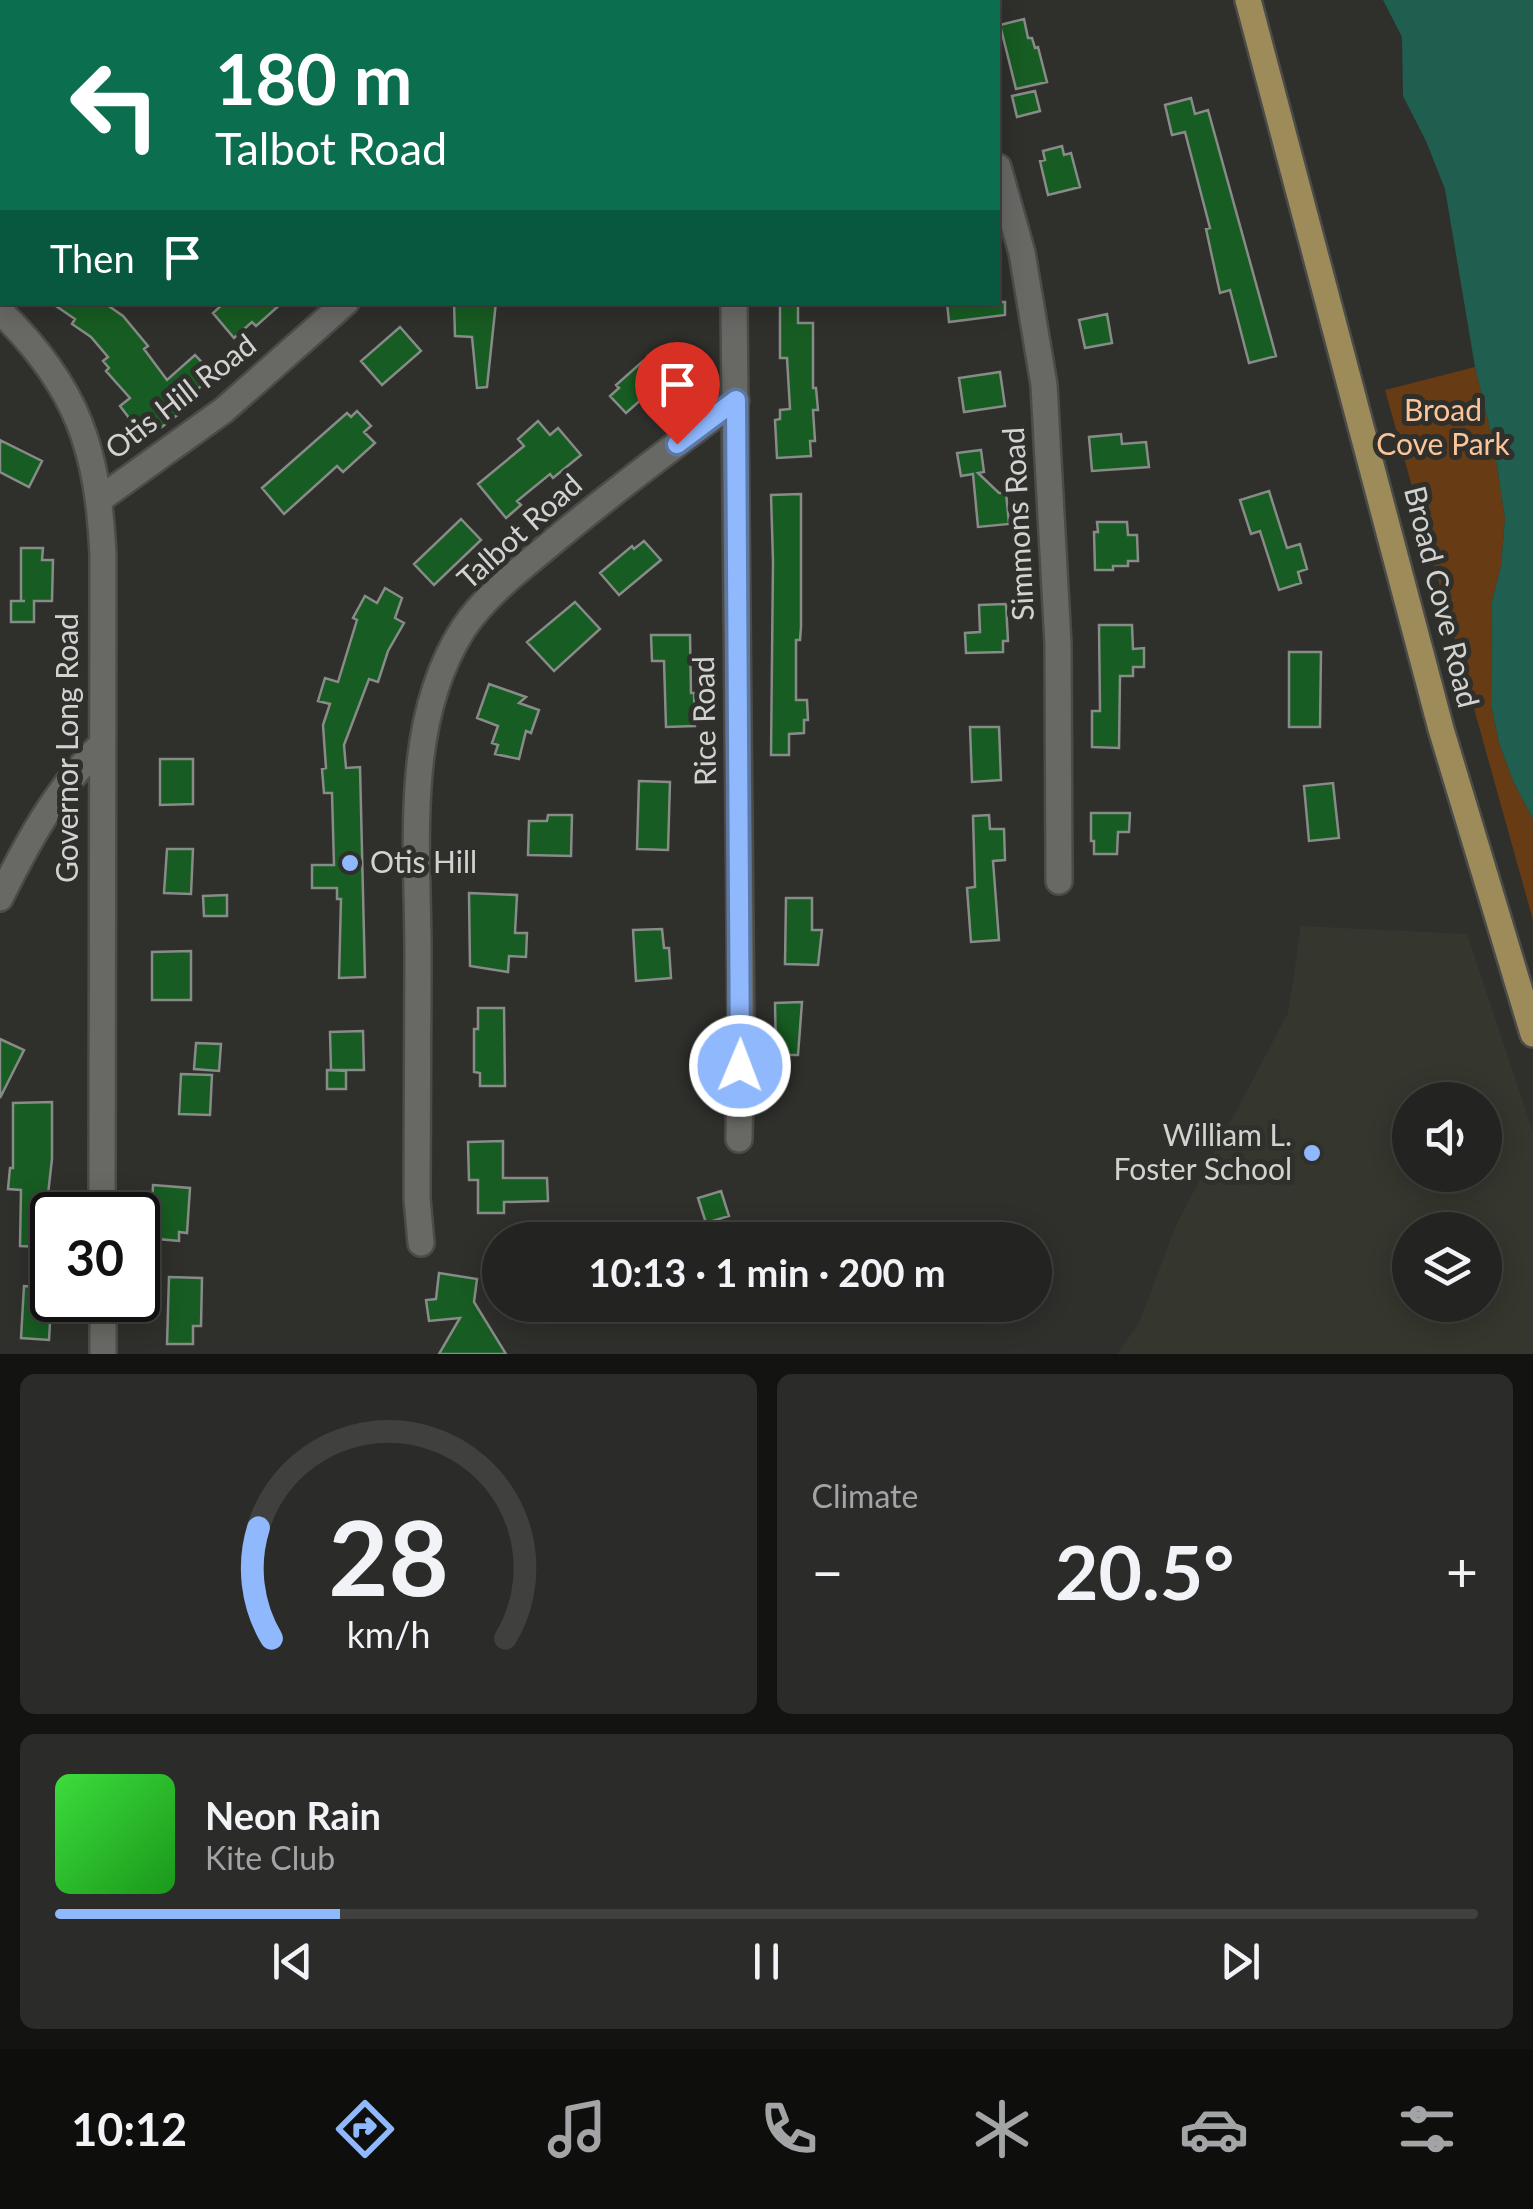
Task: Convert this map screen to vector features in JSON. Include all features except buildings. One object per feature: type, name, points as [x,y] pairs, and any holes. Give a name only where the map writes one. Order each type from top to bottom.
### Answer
[{"type":"main road","name":"Broad Cove Road","points":[[1248,0],[1441,728],[1533,1034]]},
{"type":"street","name":"Simmons Road","points":[[1000,175],[1022,253],[1044,385],[1058,644],[1059,881]]},
{"type":"street","name":"Otis Hill Road","points":[[100,499],[224,410],[343,305]]},
{"type":"street","name":"Rice Road","points":[[734,305],[739,1139]]},
{"type":"street","name":"Governor Long Road","points":[[0,311],[59,379],[87,440],[100,499],[102,1192]]},
{"type":"street","name":"Talbot Road","points":[[421,1243],[417,862],[423,734],[438,678],[465,626],[489,598],[620,487],[736,400]]},
{"type":"street","points":[[0,898],[37,828],[81,764],[101,745]]},
{"type":"street","points":[[104,1322],[104,1354]]},
{"type":"shaded area","points":[[1383,0],[1533,0],[1533,819],[1499,743],[1491,705],[1492,601],[1501,566],[1505,518],[1493,441],[1475,367],[1445,189],[1403,96],[1402,37]]},
{"type":"shaded area","name":"William L. Foster School","points":[[1301,926],[1467,934],[1533,1132],[1533,1354],[1117,1354],[1139,1323],[1176,1225],[1288,1013]]},
{"type":"green space","name":"Broad Cove Park","points":[[1475,367],[1493,441],[1505,518],[1501,566],[1492,601],[1491,705],[1513,781],[1533,819],[1533,920],[1385,390]]},
{"type":"place","name":"Otis Hill","points":[[350,863]]},
{"type":"place","name":"William L. Foster School","points":[[1312,1153]]},
{"type":"route","points":[[677,444],[736,400],[740,1066]]}]
